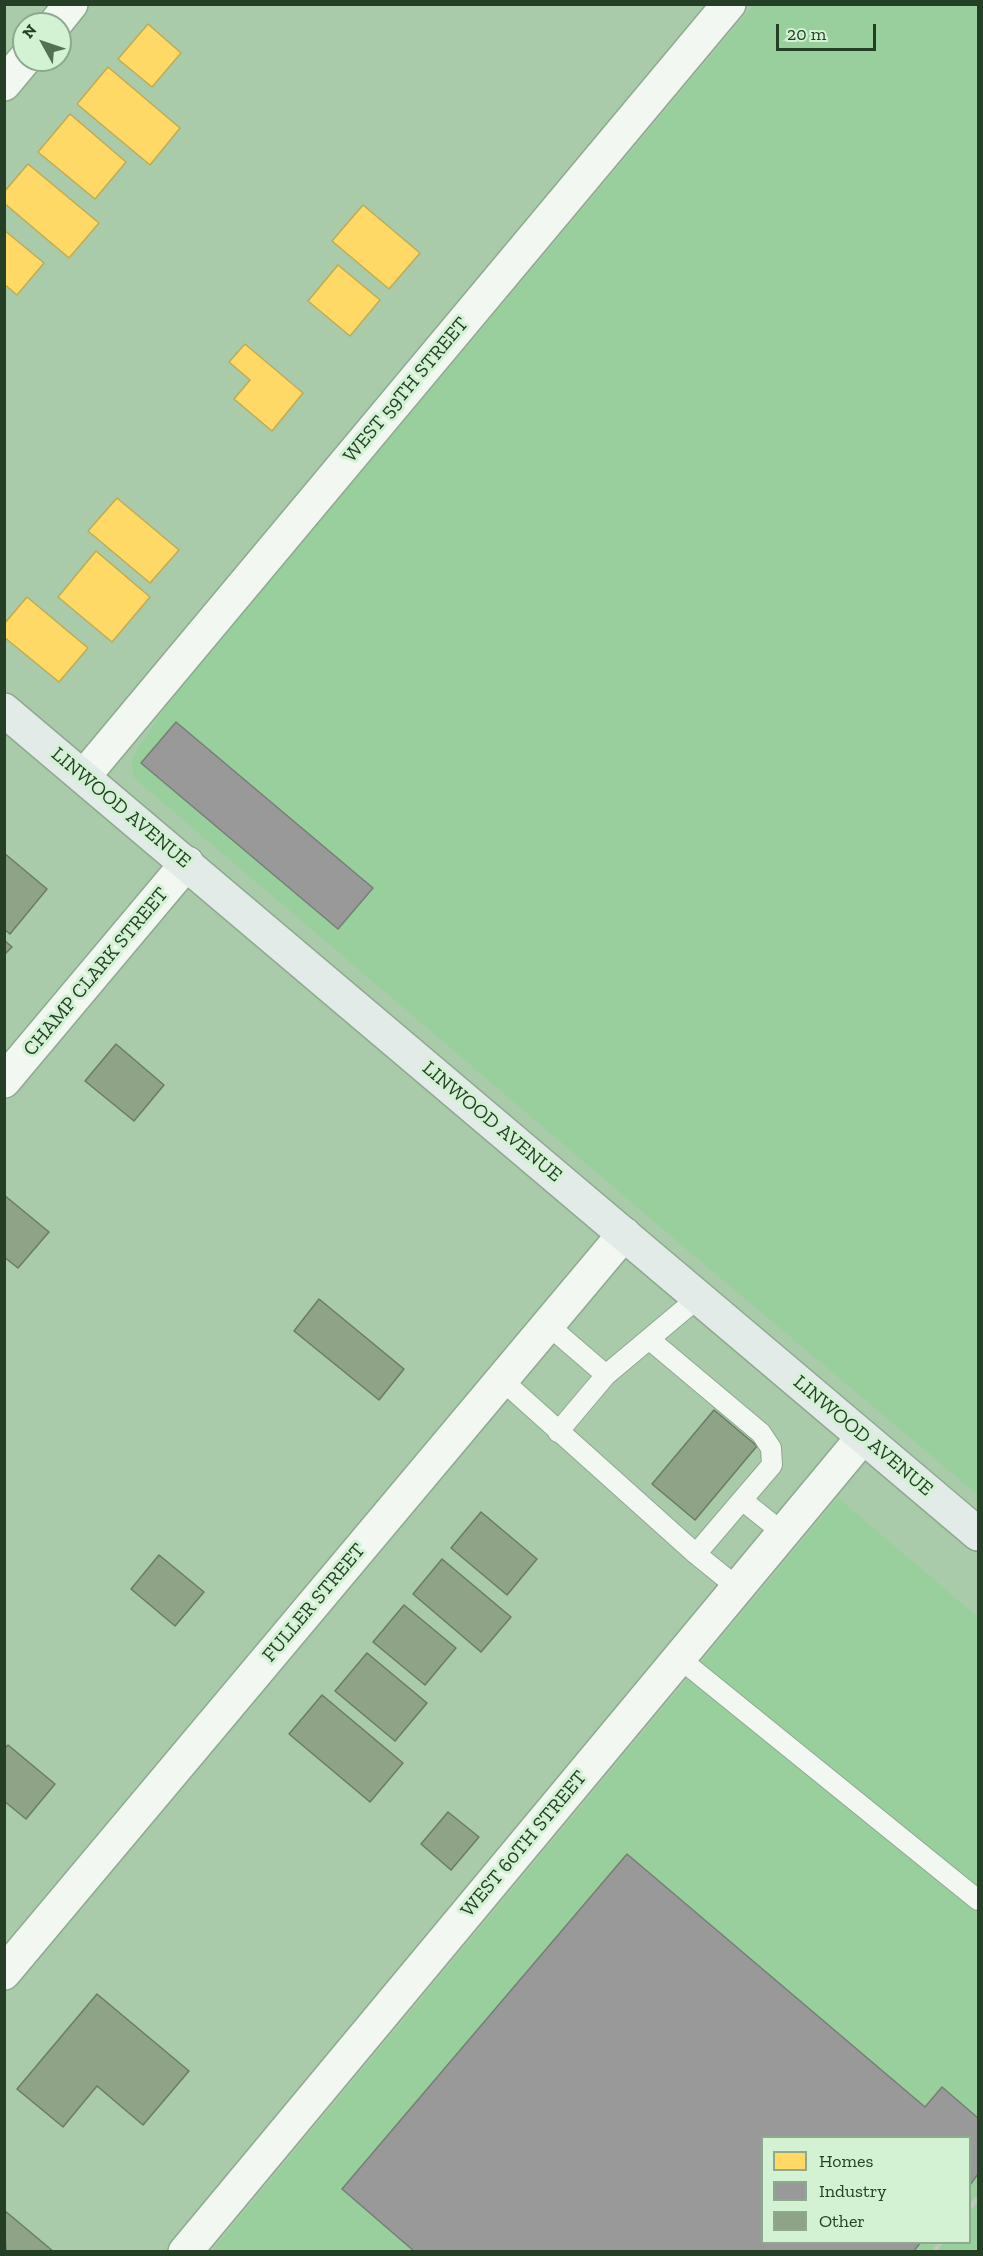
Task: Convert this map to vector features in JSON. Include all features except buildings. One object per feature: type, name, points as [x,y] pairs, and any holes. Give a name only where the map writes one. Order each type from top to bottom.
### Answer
[{"type":"main road","name":"LINWOOD AVENUE","points":[[4,710],[978,1534]]},
{"type":"street","name":"WEST 59TH STREET","points":[[84,776],[729,4]]},
{"type":"street","points":[[4,84],[14,72]]},
{"type":"street","name":"CHAMP CLARK STREET","points":[[4,1081],[187,863]]},
{"type":"street","name":"FULLER STREET","points":[[4,1973],[624,1234]]},
{"type":"street","name":"WEST 60TH STREET","points":[[185,2252],[863,1437]]},
{"type":"lane","points":[[558,1431],[606,1375],[699,1297]]},
{"type":"lane","points":[[548,1325],[606,1375]]},
{"type":"lane","points":[[649,1339],[761,1433],[771,1448],[772,1465],[696,1554]]},
{"type":"lane","points":[[502,1380],[696,1554],[738,1588]]},
{"type":"lane","points":[[742,1500],[782,1532]]},
{"type":"lane","points":[[680,1658],[978,1900]]},
{"type":"shaded area","points":[[754,5],[978,5],[978,1495],[133,777],[132,758],[168,703]]},
{"type":"shaded area","points":[[838,1498],[978,1617],[978,2251],[211,2252]]},
{"type":"railway","points":[[971,2207],[978,2197]]},
{"type":"railway","points":[[934,2252],[940,2244]]}]
